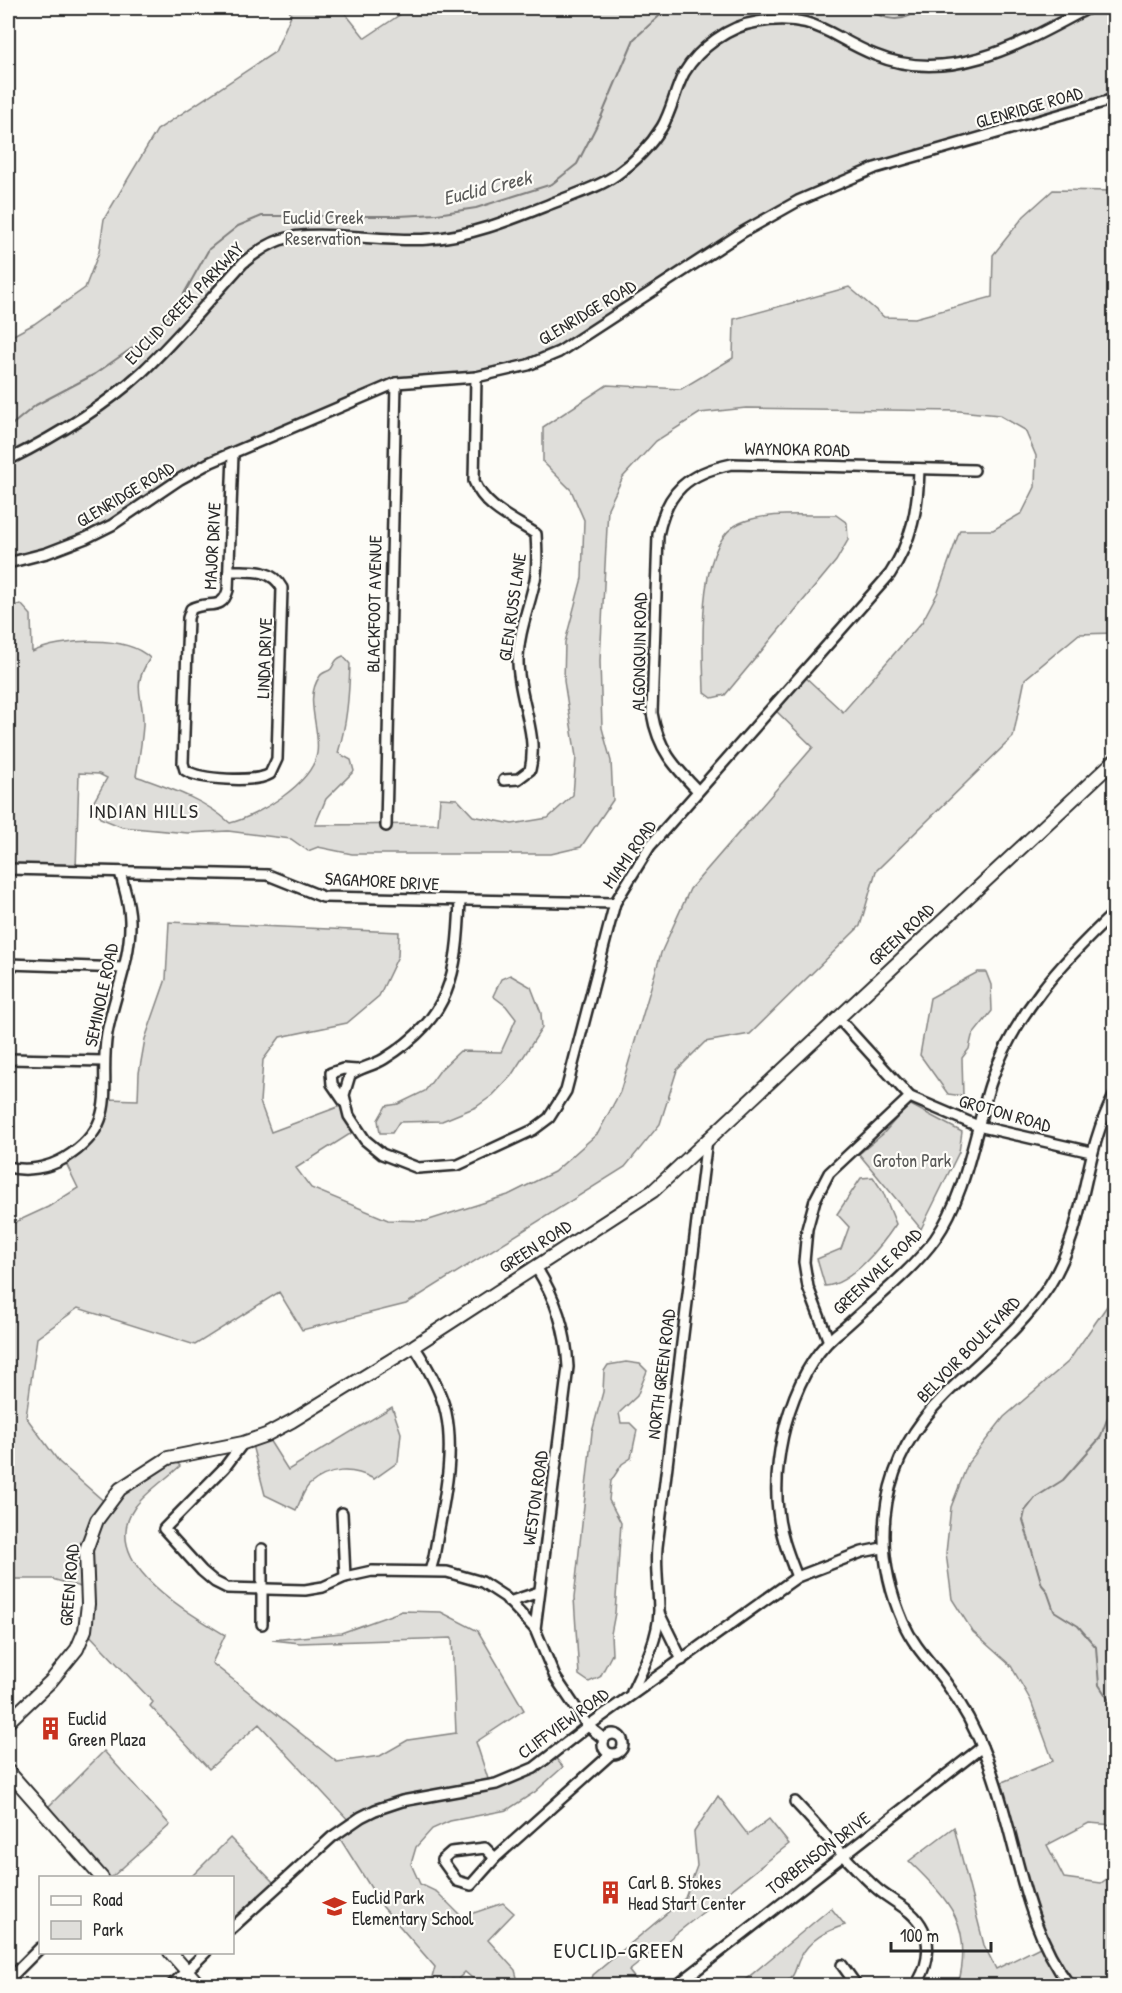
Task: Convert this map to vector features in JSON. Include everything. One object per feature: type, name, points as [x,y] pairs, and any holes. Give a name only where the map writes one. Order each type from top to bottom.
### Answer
[{"type":"main road","name":"GREEN ROAD","points":[[8,1722],[51,1681],[77,1649],[85,1630],[88,1604],[86,1550],[97,1520],[120,1489],[168,1458],[266,1436],[414,1346],[653,1191],[1114,761]]},
{"type":"main road","points":[[8,1771],[100,1876]]},
{"type":"main road","points":[[171,1954],[200,1986]]},
{"type":"street","name":"EUCLID CREEK PARKWAY","points":[[8,460],[64,430],[117,393],[143,371],[243,263],[260,250],[281,240],[308,236],[395,241],[441,238],[507,221],[600,184],[616,175],[639,156],[663,127],[684,73],[695,59],[709,44],[735,30],[756,22],[788,19],[818,25],[874,55],[901,64],[934,67],[969,62],[1009,48],[1088,8]]},
{"type":"street","name":"GLENRIDGE ROAD","points":[[8,563],[47,553],[95,534],[180,479],[396,383],[476,378],[528,365],[559,352],[743,232],[798,201],[875,168],[1114,99]]},
{"type":"street","name":"GLEN RUSS LANE","points":[[476,378],[474,481],[480,496],[536,534],[535,579],[521,631],[518,661],[520,686],[534,752],[530,770],[518,779],[504,780]]},
{"type":"street","name":"BLACKFOOT AVENUE","points":[[386,826],[396,383]]},
{"type":"street","name":"MAJOR DRIVE","points":[[233,454],[230,571],[225,600],[219,604],[199,604],[191,609],[188,618],[183,755],[185,770],[191,774],[260,779]]},
{"type":"street","name":"WAYNOKA ROAD","points":[[658,535],[662,515],[674,494],[689,479],[710,468],[732,464],[974,470]]},
{"type":"street","name":"MIAMI ROAD","points":[[357,1070],[331,1073],[332,1084],[345,1100],[349,1116],[365,1140],[382,1154],[418,1168],[458,1165],[513,1140],[549,1118],[559,1105],[569,1083],[615,903],[636,865],[698,791],[890,574],[904,552],[912,532],[918,498],[919,469]]},
{"type":"street","name":"ALGONQUIN ROAD","points":[[658,535],[654,720],[660,741],[671,764],[698,791]]},
{"type":"street","name":"LINDA DRIVE","points":[[230,571],[266,573],[278,581],[282,588],[277,759],[270,774],[260,779]]},
{"type":"street","name":"SAGAMORE DRIVE","points":[[8,868],[268,875],[323,897],[615,903]]},
{"type":"street","name":"SEMINOLE ROAD","points":[[8,1167],[31,1169],[46,1167],[77,1151],[92,1137],[101,1121],[106,1099],[104,1061],[111,1014],[129,943],[130,920],[120,872]]},
{"type":"street","points":[[345,1100],[346,1083],[357,1070],[382,1060],[411,1039],[438,1009],[454,972],[458,952],[460,901]]},
{"type":"street","name":"GREENVALE ROAD","points":[[797,1577],[782,1536],[777,1481],[781,1442],[793,1404],[807,1373],[828,1339],[844,1328],[935,1239],[952,1209],[1005,1047],[1040,991],[1073,952],[1114,913]]},
{"type":"street","points":[[8,964],[124,968]]},
{"type":"street","name":"GROTON ROAD","points":[[839,1019],[910,1097],[978,1126],[1091,1152]]},
{"type":"street","points":[[8,1059],[104,1061]]},
{"type":"street","name":"BELVOIR BOULEVARD","points":[[1070,1986],[1054,1965],[1035,1925],[988,1760],[971,1723],[956,1698],[918,1648],[904,1625],[893,1597],[882,1548],[887,1502],[904,1451],[917,1427],[942,1397],[1016,1327],[1049,1286],[1070,1245],[1084,1198],[1091,1152],[1114,1096]]},
{"type":"street","points":[[828,1339],[808,1287],[804,1262],[807,1229],[815,1200],[829,1173],[910,1097]]},
{"type":"street","name":"NORTH GREEN ROAD","points":[[631,1694],[644,1668],[659,1613],[655,1569],[657,1546],[707,1139]]},
{"type":"street","name":"WESTON ROAD","points":[[536,1267],[562,1320],[566,1337],[568,1367],[538,1592],[536,1629],[555,1677],[588,1726],[604,1739]]},
{"type":"street","points":[[414,1346],[446,1413],[448,1438],[448,1459],[430,1571]]},
{"type":"street","points":[[243,1443],[225,1467],[164,1529],[215,1582],[227,1588],[263,1591],[305,1590],[323,1587],[345,1577],[372,1571],[447,1572],[482,1582],[509,1602],[536,1629]]},
{"type":"street","points":[[342,1513],[345,1577]]},
{"type":"street","name":"CLIFFVIEW ROAD","points":[[234,1926],[332,1837],[361,1817],[402,1801],[496,1784],[534,1768],[631,1694],[797,1577],[862,1552],[882,1548]]},
{"type":"street","points":[[262,1549],[262,1624]]},
{"type":"street","points":[[509,1602],[527,1598],[538,1592]]},
{"type":"street","name":"NORTH GREEN ROAD","points":[[659,1613],[682,1660]]},
{"type":"street","points":[[495,1858],[485,1848],[451,1852],[442,1860],[457,1881],[471,1885],[495,1858],[611,1754],[620,1751],[623,1745],[621,1739],[613,1734],[604,1739],[604,1748],[611,1754]]},
{"type":"street","name":"TORBENSON DRIVE","points":[[676,1986],[981,1747]]},
{"type":"street","points":[[795,1802],[873,1886],[916,1917],[924,1931],[928,1950],[925,1969],[915,1986]]},
{"type":"street","points":[[8,1980],[39,1949]]},
{"type":"street","points":[[171,1986],[205,1954]]},
{"type":"street","points":[[842,1965],[857,1986]]},
{"type":"green space","name":"Euclid Creek Reservation","points":[[288,8],[341,8],[365,38],[410,8],[1114,8],[1114,99],[889,164],[798,201],[559,352],[502,372],[401,383],[211,462],[112,525],[8,563],[8,338],[34,324],[85,288],[99,252],[104,219],[157,130],[275,52],[291,15]]},
{"type":"green space","points":[[1053,190],[1114,191],[1112,262],[1114,263],[1114,633],[1079,634],[1025,679],[1013,737],[876,871],[860,926],[750,1034],[705,1042],[677,1070],[660,1124],[625,1167],[406,1304],[302,1330],[279,1292],[195,1345],[78,1308],[37,1338],[26,1417],[59,1462],[107,1504],[172,1457],[180,1466],[135,1507],[126,1527],[128,1547],[136,1565],[151,1583],[189,1613],[225,1635],[212,1663],[337,1762],[380,1756],[408,1740],[456,1733],[452,1638],[300,1643],[272,1640],[341,1633],[402,1611],[441,1612],[478,1631],[524,1710],[476,1742],[490,1785],[553,1755],[563,1767],[535,1792],[507,1810],[450,1821],[432,1829],[416,1847],[411,1864],[420,1884],[437,1892],[462,1917],[503,1903],[514,1913],[488,1940],[515,1970],[519,1985],[476,1985],[478,1983],[465,1972],[457,1980],[452,1979],[444,1985],[430,1985],[435,1967],[383,1907],[337,1834],[352,1824],[259,1724],[209,1769],[150,1706],[153,1702],[85,1630],[88,1589],[52,1579],[8,1579],[8,1231],[11,1224],[48,1207],[78,1188],[64,1159],[92,1137],[106,1099],[138,1100],[139,1073],[145,1039],[166,979],[169,922],[399,932],[398,956],[379,996],[347,1023],[280,1037],[263,1060],[260,1102],[271,1132],[346,1104],[358,1129],[296,1168],[311,1188],[388,1220],[426,1221],[508,1195],[554,1172],[598,1133],[620,1092],[661,953],[690,889],[813,747],[772,707],[802,674],[843,712],[922,622],[938,592],[960,530],[993,530],[1022,513],[1035,487],[1036,456],[1025,430],[999,415],[959,411],[746,408],[700,413],[656,441],[623,477],[608,508],[600,661],[602,728],[611,761],[613,800],[581,847],[551,854],[352,854],[318,847],[308,851],[291,839],[228,831],[188,833],[122,827],[100,818],[93,803],[107,778],[99,774],[79,773],[76,870],[8,869],[8,607],[21,604],[31,615],[32,652],[59,644],[93,641],[126,645],[150,658],[139,685],[143,725],[136,776],[198,801],[230,823],[269,806],[282,797],[295,787],[313,765],[318,743],[313,704],[315,685],[321,675],[331,669],[343,656],[350,664],[350,676],[345,720],[338,753],[351,760],[354,771],[326,799],[315,825],[438,824],[440,798],[457,799],[473,816],[512,824],[548,818],[573,795],[576,757],[564,681],[565,642],[582,578],[584,520],[571,490],[543,462],[543,427],[607,385],[681,389],[733,358],[734,319],[849,287],[884,317],[915,318],[992,297],[993,255],[1024,216]]},
{"type":"green space","points":[[788,515],[836,515],[847,523],[848,540],[836,561],[725,695],[712,698],[704,692],[705,599],[715,552],[725,534],[740,523],[751,519]]},
{"type":"green space","points":[[978,972],[986,972],[991,985],[992,1011],[972,1036],[969,1049],[962,1058],[963,1096],[948,1094],[920,1055],[930,998]]},
{"type":"green space","points":[[510,975],[531,987],[541,1013],[542,1028],[511,1076],[493,1095],[476,1107],[442,1121],[399,1122],[392,1133],[380,1133],[378,1120],[386,1106],[398,1104],[425,1091],[441,1069],[460,1051],[501,1052],[516,1019],[506,1006],[493,996],[501,979]]},
{"type":"green space","name":"Groton Park","points":[[909,1104],[962,1132],[959,1152],[921,1229],[859,1154],[883,1134]]},
{"type":"green space","points":[[873,1177],[883,1192],[896,1224],[874,1253],[855,1271],[835,1284],[825,1286],[817,1259],[841,1249],[849,1227],[837,1214],[861,1178]]},
{"type":"green space","points":[[1114,1296],[1114,1825],[1089,1823],[1047,1845],[1064,1878],[1101,1883],[1114,1874],[1114,1985],[958,1985],[963,1946],[955,1916],[947,1902],[909,1861],[954,1827],[984,1945],[996,1969],[1044,1945],[995,1785],[1053,1761],[1031,1701],[1011,1666],[973,1632],[952,1599],[946,1553],[951,1507],[968,1463],[1004,1417],[1068,1362]]},
{"type":"green space","points":[[626,1362],[640,1364],[647,1371],[637,1396],[619,1413],[621,1423],[630,1423],[637,1430],[631,1458],[622,1464],[611,1481],[609,1500],[621,1523],[615,1613],[611,1634],[612,1654],[600,1677],[589,1682],[579,1675],[574,1598],[592,1432],[603,1392],[604,1371],[608,1365]]},
{"type":"green space","points":[[392,1407],[401,1433],[398,1462],[374,1479],[349,1471],[324,1475],[309,1485],[296,1510],[265,1495],[251,1441],[266,1435],[288,1470]]},
{"type":"green space","points":[[104,1751],[170,1825],[113,1876],[101,1876],[43,1812]]},
{"type":"green space","points":[[718,1796],[748,1835],[769,1819],[789,1844],[629,1971],[640,1985],[590,1985],[593,1975],[685,1898],[697,1866],[694,1832]]},
{"type":"green space","points":[[230,1838],[278,1887],[234,1927],[234,1876],[192,1876]]},
{"type":"green space","points":[[831,1908],[845,1925],[825,1933],[814,1941],[804,1951],[789,1980],[769,1986],[739,1985]]},
{"type":"waterway","name":"Euclid Creek","points":[[8,428],[36,405],[95,374],[135,346],[166,319],[181,299],[209,249],[238,226],[262,216],[437,214],[476,208],[552,184],[577,164],[601,117],[634,39],[668,8]]},
{"type":"waterway","name":"Euclid Creek","points":[[865,8],[893,19],[907,17],[921,8]]},
{"type":"waterway","points":[[1114,1401],[1100,1438],[1063,1480],[1036,1497],[1025,1511],[1023,1520],[1042,1585],[1047,1591],[1054,1611],[1078,1626],[1096,1647],[1099,1685],[1114,1708]]},
{"type":"place","name":"Euclid Green Plaza","points":[[50,1728]]},
{"type":"place","name":"Carl B. Stokes Head Start Center","points":[[610,1892]]},
{"type":"place","name":"Euclid Park Elementary School","points":[[334,1907]]},
{"type":"district","name":"INDIAN HILLS","points":[[144,810]]},
{"type":"district","name":"EUCLID-GREEN","points":[[619,1950]]}]
